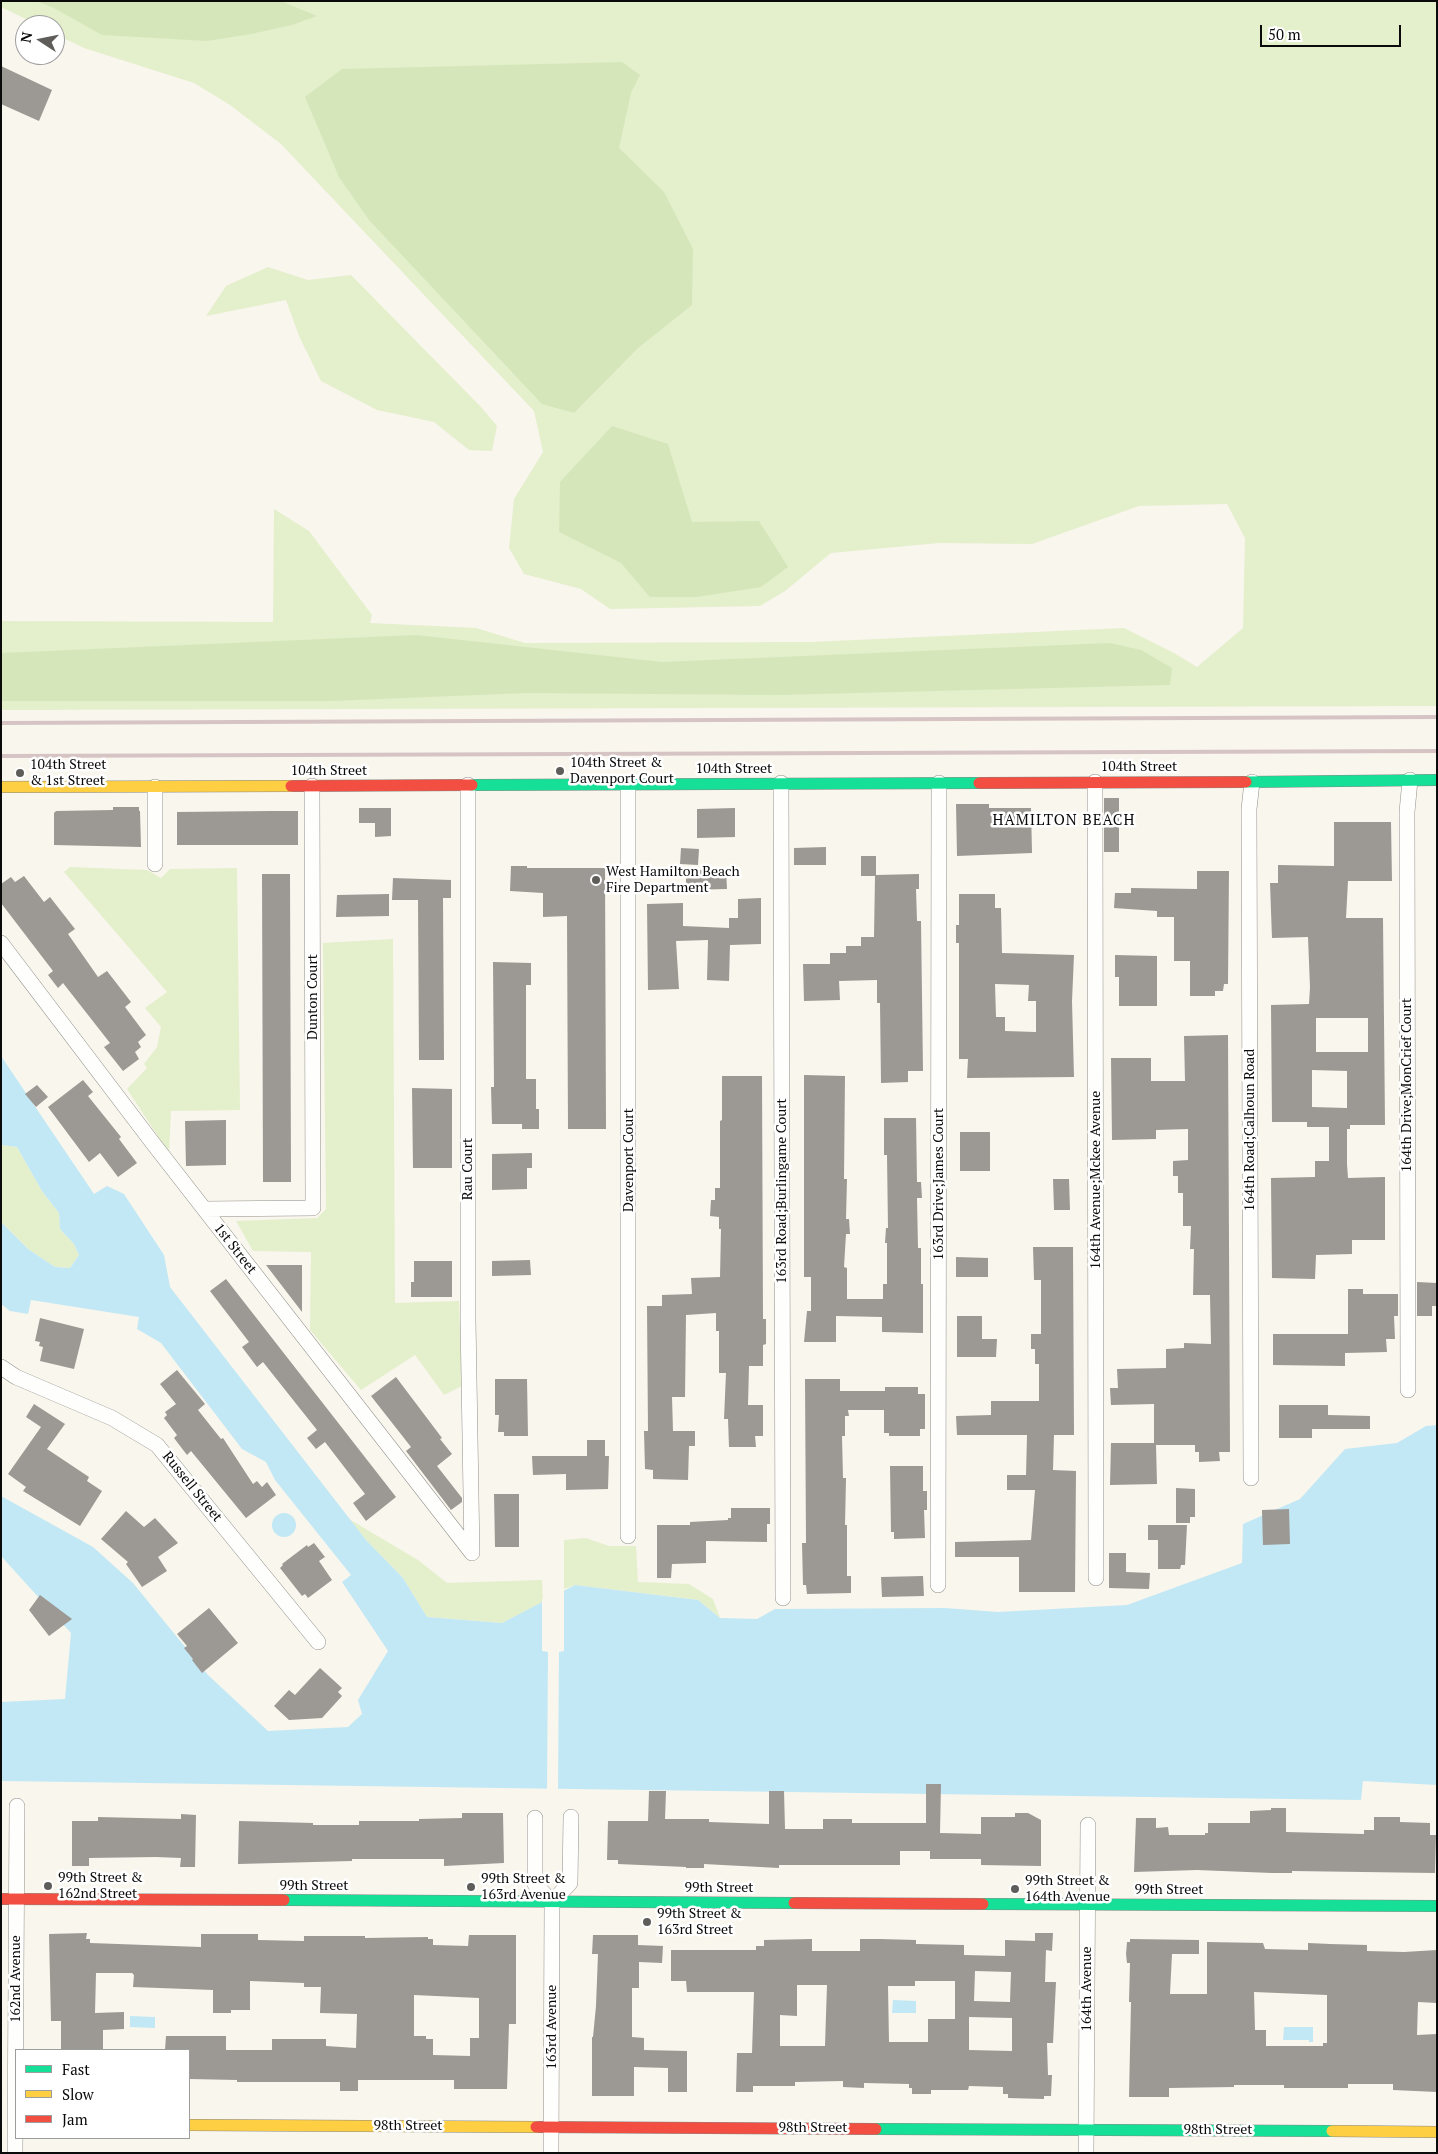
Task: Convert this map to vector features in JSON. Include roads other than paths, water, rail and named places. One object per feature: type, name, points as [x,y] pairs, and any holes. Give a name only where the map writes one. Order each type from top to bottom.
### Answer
[{"type":"street","name":"164th Drive;MonCrief Court","points":[[1408,1390],[1407,812],[1410,780]]},
{"type":"street","name":"104th Street","points":[[1,787],[1437,780]]},
{"type":"street","name":"164th Avenue;Mckee Avenue","points":[[1095,782],[1096,1578]]},
{"type":"street","name":"164th Road;Calhoun Road","points":[[1251,1478],[1248,809],[1252,782]]},
{"type":"street","name":"163rd Drive;James Court","points":[[938,1585],[939,783]]},
{"type":"street","name":"Davenport Court","points":[[628,784],[628,1536]]},
{"type":"street","name":"163rd Road;Burlingame Court","points":[[781,784],[783,1598]]},
{"type":"street","name":"Rau Court","points":[[468,785],[468,1320],[472,1553]]},
{"type":"street","name":"Dunton Court","points":[[204,1209],[312,1208],[312,786]]},
{"type":"street","points":[[155,787],[156,864]]},
{"type":"street","name":"1st Street","points":[[1,942],[204,1209],[472,1553]]},
{"type":"street","name":"Russell Street","points":[[1,1367],[16,1377],[112,1418],[157,1445],[318,1642]]},
{"type":"street","name":"162nd Avenue","points":[[15,2153],[11,2124],[9,1900],[17,1806]]},
{"type":"street","points":[[535,1818],[535,1884],[552,1902],[570,1883],[571,1816]]},
{"type":"street","name":"164th Avenue","points":[[1086,2153],[1088,1825]]},
{"type":"street","name":"99th Street","points":[[9,1900],[1437,1906]]},
{"type":"street","name":"163rd Avenue","points":[[551,2153],[552,1902]]},
{"type":"street","name":"98th Street","points":[[190,2125],[1437,2132]]},
{"type":"water","points":[[1,1056],[94,1194],[107,1186],[124,1194],[164,1255],[170,1287],[366,1540],[403,1578],[427,1617],[502,1623],[575,1585],[698,1600],[720,1618],[757,1619],[775,1609],[945,1608],[998,1612],[1127,1605],[1242,1563],[1243,1524],[1300,1499],[1345,1449],[1397,1443],[1426,1426],[1437,1425],[1437,1785],[1363,1781],[1361,1800],[1,1781],[1,1702],[65,1699],[71,1633],[1,1556],[1,1496],[93,1547],[133,1583],[208,1675],[268,1731],[348,1727],[362,1714],[358,1700],[388,1651],[342,1582],[351,1575],[275,1480],[266,1462],[242,1449],[161,1343],[137,1329],[139,1317],[31,1300],[28,1314],[10,1311],[1,1304],[1,1222],[28,1249],[55,1267],[70,1268],[79,1255],[74,1244],[60,1229],[59,1213],[42,1191],[17,1147],[1,1145]]},
{"type":"water","points":[[284,1513],[292,1517],[296,1525],[292,1533],[284,1537],[276,1533],[272,1525],[276,1517]]},
{"type":"water","points":[[893,2000],[916,2001],[916,2013],[892,2013]]},
{"type":"water","points":[[130,2016],[155,2017],[155,2028],[130,2027]]},
{"type":"water","points":[[1284,2027],[1313,2027],[1313,2042],[1309,2042],[1309,2040],[1283,2040]]},
{"type":"railway","points":[[1,723],[1437,717]]},
{"type":"railway","points":[[1,756],[1437,751]]},
{"type":"place","name":"104th Street & Davenport Court","points":[[560,771]]},
{"type":"place","name":"104th Street & 1st Street","points":[[20,773]]},
{"type":"place","name":"West Hamilton Beach Fire Department","points":[[596,880]]},
{"type":"place","name":"99th Street & 162nd Street","points":[[48,1886]]},
{"type":"place","name":"99th Street & 163rd Avenue","points":[[471,1887]]},
{"type":"place","name":"99th Street & 164th Avenue","points":[[1015,1889]]},
{"type":"place","name":"99th Street & 163rd Street","points":[[647,1922]]},
{"type":"district","name":"HAMILTON BEACH","points":[[1064,821]]}]
